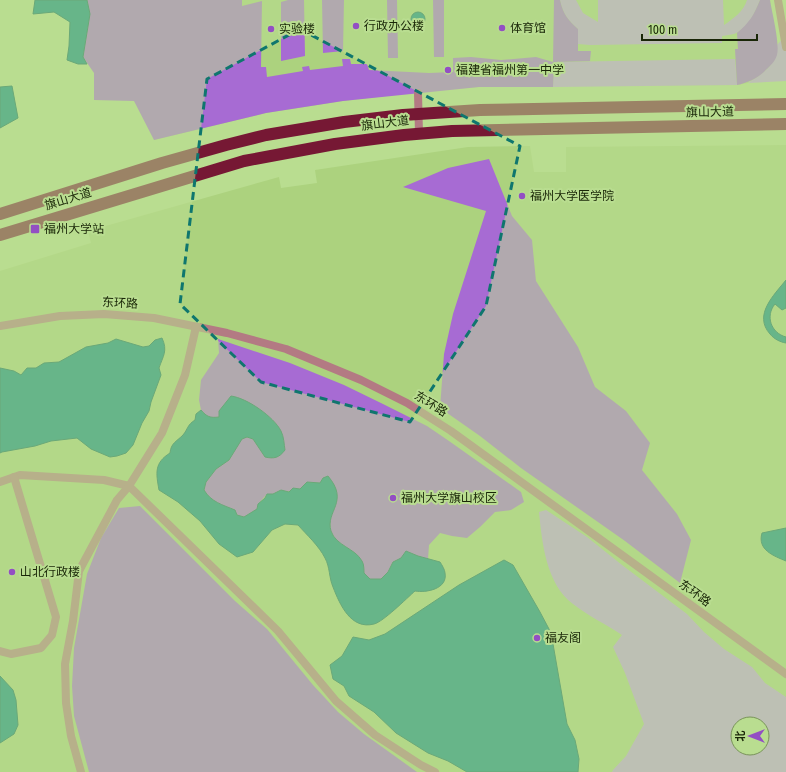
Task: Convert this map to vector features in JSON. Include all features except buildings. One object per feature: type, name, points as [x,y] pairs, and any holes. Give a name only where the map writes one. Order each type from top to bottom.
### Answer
[{"type":"highway","name":"旗山大道","points":[[0,214],[162,163],[245,140],[328,125],[419,114],[480,110],[786,104]]},
{"type":"highway","name":"旗山大道","points":[[0,235],[244,161],[335,144],[419,134],[470,130],[786,124]]},
{"type":"street","points":[[778,0],[784,21],[786,47]]},
{"type":"street","points":[[418,92],[419,134]]},
{"type":"street","name":"东环路","points":[[0,326],[60,316],[104,314],[154,318],[227,333],[286,349],[361,380],[407,403],[451,431],[786,674]]},
{"type":"street","points":[[81,772],[71,736],[66,702],[65,664],[73,621],[79,571],[117,500],[129,486],[162,433],[185,375],[196,327]]},
{"type":"street","points":[[0,482],[20,475],[104,480],[129,486],[278,631],[336,701],[375,735],[421,765],[435,772]]},
{"type":"street","points":[[0,651],[11,654],[41,648],[52,636],[56,617],[14,477]]},
{"type":"highlighted area","points":[[300,29],[520,146],[486,306],[410,422],[261,382],[180,304],[207,79]]},
{"type":"shaded area","points":[[87,0],[242,0],[242,6],[262,1],[261,67],[266,67],[267,77],[303,71],[302,67],[309,66],[310,70],[343,66],[342,59],[350,59],[351,64],[367,64],[369,70],[429,73],[453,72],[453,58],[471,57],[501,60],[536,57],[553,62],[554,0],[560,0],[566,16],[578,29],[578,51],[591,51],[590,61],[554,62],[553,87],[479,87],[343,101],[266,113],[154,140],[134,101],[94,100],[94,73],[83,57],[90,14]]},
{"type":"shaded area","name":"福建省福州第一中学","points":[[132,0],[770,0],[777,45],[748,83],[737,85],[479,87],[428,91],[343,101],[266,113],[154,140]]},
{"type":"shaded area","points":[[288,0],[304,0],[305,56],[281,61],[281,2]]},
{"type":"shaded area","points":[[322,0],[344,0],[343,51],[323,53]]},
{"type":"shaded area","points":[[387,0],[397,0],[398,58],[388,58]]},
{"type":"shaded area","points":[[433,0],[444,0],[444,57],[434,57]]},
{"type":"shaded area","points":[[560,0],[576,0],[583,13],[598,22],[598,0],[723,0],[724,25],[741,11],[747,0],[760,0],[752,18],[746,26],[736,33],[722,36],[722,43],[590,45],[578,44],[578,29],[566,16]]},
{"type":"shaded area","points":[[760,0],[770,0],[777,36],[777,55],[772,64],[764,72],[751,80],[737,85],[735,49],[738,49],[737,33],[751,18]]},
{"type":"shaded area","points":[[786,35],[786,81],[748,83],[764,72],[772,63],[777,52],[777,45]]},
{"type":"shaded area","points":[[735,59],[737,85],[553,87],[554,62]]},
{"type":"shaded area","name":"福州大学旗山校区","points":[[786,145],[786,772],[0,772],[0,271],[91,243],[88,231],[279,177],[281,188],[317,183],[315,170],[468,147],[530,146],[534,172],[566,172],[566,147]]},
{"type":"shaded area","points":[[489,159],[512,216],[532,240],[536,281],[578,347],[595,387],[626,411],[650,443],[642,470],[677,514],[691,540],[680,583],[625,541],[521,468],[480,436],[440,408],[444,354],[453,314],[486,211],[403,187],[448,168]]},
{"type":"shaded area","points":[[218,339],[290,363],[344,385],[427,426],[521,492],[524,502],[511,510],[495,512],[467,538],[440,533],[429,545],[428,559],[410,557],[393,562],[388,572],[381,579],[370,579],[364,573],[355,553],[337,541],[331,532],[330,521],[320,483],[307,482],[305,485],[296,490],[281,490],[273,494],[267,494],[258,504],[257,509],[244,517],[228,510],[216,503],[207,494],[204,490],[206,482],[216,469],[229,460],[241,439],[247,437],[253,439],[265,457],[273,458],[281,432],[276,424],[260,410],[211,418],[201,410],[199,400],[201,380],[219,353]]},
{"type":"shaded area","points":[[140,506],[235,601],[267,629],[313,685],[338,712],[364,734],[417,772],[89,772],[74,716],[72,686],[74,648],[87,574],[101,538],[119,508]]},
{"type":"shaded area","points":[[546,510],[587,537],[687,614],[704,632],[724,649],[752,667],[765,683],[786,697],[786,772],[612,772],[626,756],[644,724],[625,673],[613,647],[622,635],[573,604],[564,596],[551,574],[542,536],[539,512]]},
{"type":"water","points":[[35,0],[87,0],[90,14],[83,57],[87,64],[78,64],[67,60],[70,22],[54,12],[33,14]]},
{"type":"water","points":[[415,12],[421,12],[425,16],[425,22],[421,26],[415,26],[411,22],[411,16]]},
{"type":"water","points":[[12,86],[18,118],[0,128],[0,87]]},
{"type":"water","points":[[786,280],[786,308],[782,310],[775,304],[770,314],[770,319],[773,328],[781,335],[786,337],[786,343],[777,340],[765,327],[764,313],[771,299]]},
{"type":"water","points":[[162,338],[165,350],[159,368],[161,375],[149,411],[142,423],[133,445],[126,453],[110,457],[91,449],[77,438],[51,441],[35,446],[0,453],[0,368],[14,371],[21,375],[27,368],[36,368],[44,363],[59,362],[86,347],[108,343],[116,339],[143,347],[149,346],[155,340]]},
{"type":"water","points":[[231,396],[245,400],[252,404],[272,420],[282,433],[285,450],[281,455],[276,457],[265,457],[253,439],[247,437],[242,439],[229,460],[216,469],[206,482],[204,490],[210,497],[218,503],[235,510],[237,515],[244,517],[257,509],[258,504],[267,494],[273,494],[281,490],[289,492],[293,488],[300,489],[307,482],[320,483],[323,478],[328,476],[337,493],[336,506],[330,524],[333,536],[359,557],[363,564],[364,573],[370,579],[381,579],[388,572],[393,562],[401,558],[406,551],[440,562],[445,572],[443,583],[435,589],[415,591],[383,619],[374,624],[366,625],[353,620],[343,608],[332,584],[325,558],[316,545],[298,525],[285,524],[272,530],[253,552],[237,557],[219,544],[200,521],[178,502],[159,490],[157,469],[161,461],[170,453],[176,441],[195,420],[196,414],[201,410],[209,416],[219,417],[219,411]]},
{"type":"water","points":[[786,528],[786,561],[768,552],[764,548],[761,539],[762,533]]},
{"type":"water","points":[[504,560],[513,565],[549,629],[567,724],[575,740],[579,759],[578,772],[467,772],[448,761],[428,753],[396,733],[374,712],[349,696],[344,686],[333,679],[330,665],[342,656],[353,637],[369,640],[385,634],[459,585]]},
{"type":"water","points":[[0,676],[13,690],[16,700],[18,725],[14,734],[0,743]]},
{"type":"place","name":"行政办公楼","points":[[356,26]]},
{"type":"place","name":"体育馆","points":[[502,28]]},
{"type":"place","name":"实验楼","points":[[271,29]]},
{"type":"place","name":"福建省福州第一中学","points":[[448,70]]},
{"type":"place","name":"福州大学医学院","points":[[522,196]]},
{"type":"place","name":"福州大学站","points":[[35,229]]},
{"type":"place","name":"福州大学旗山校区","points":[[393,498]]},
{"type":"place","name":"山北行政楼","points":[[12,572]]},
{"type":"place","name":"福友阁","points":[[537,638]]}]
